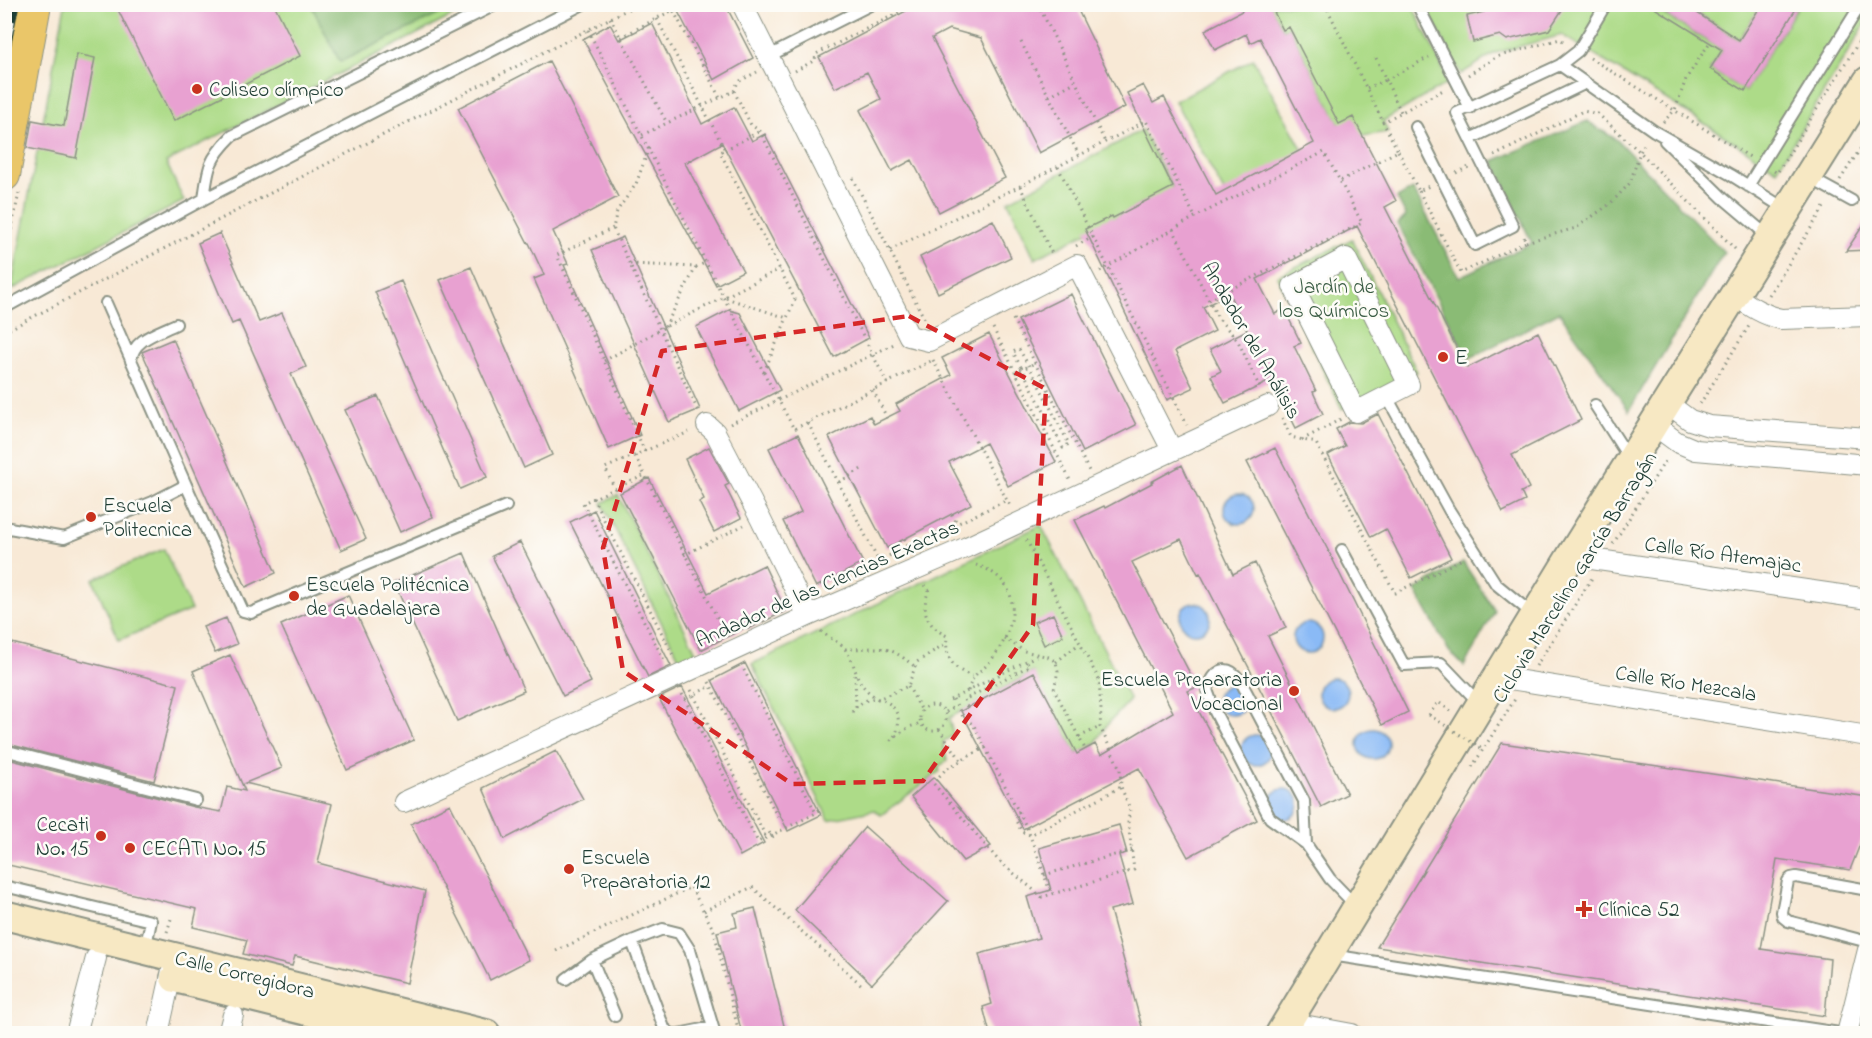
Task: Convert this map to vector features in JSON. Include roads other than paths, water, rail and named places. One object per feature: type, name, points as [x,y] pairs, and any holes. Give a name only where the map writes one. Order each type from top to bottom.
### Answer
[{"type":"main road","points":[[4,175],[35,4]]},
{"type":"main road","points":[[1284,1028],[1356,906],[1571,556],[1868,81]]},
{"type":"main road","name":"Calle Corregidora","points":[[4,915],[145,950],[173,967]]},
{"type":"main road","name":"Calle Corregidora","points":[[4,935],[96,958],[173,967],[321,1014],[400,1034]]},
{"type":"main road","name":"Calle Corregidora","points":[[321,1014],[486,1034]]},
{"type":"street","points":[[742,4],[765,63],[779,79],[909,336],[929,341],[1077,265],[1172,450]]},
{"type":"street","points":[[1346,258],[1409,386],[1387,397],[1356,412],[1293,286],[1346,258]]},
{"type":"street","points":[[1734,295],[1758,312],[1781,320],[1868,316]]},
{"type":"street","name":"Andador de las Ciencias Exactas","points":[[404,802],[678,686],[736,657],[808,616],[967,547],[1268,406]]},
{"type":"street","points":[[1660,414],[1709,426],[1868,438]]},
{"type":"street","points":[[1660,414],[1677,442],[1695,450],[1868,465]]},
{"type":"street","points":[[711,428],[760,518],[808,616]]},
{"type":"street","name":"Calle Río Atemajac","points":[[1571,556],[1868,599]]},
{"type":"street","name":"Calle Río Mezcala","points":[[1497,678],[1868,736]]},
{"type":"street","points":[[1847,1034],[1868,950]]},
{"type":"street","points":[[76,1034],[96,958]]},
{"type":"street","points":[[158,1034],[173,967]]},
{"type":"street","points":[[1284,1028],[1352,1034]]},
{"type":"lane","points":[[204,199],[208,168],[216,152],[232,136],[498,4]]},
{"type":"lane","points":[[4,308],[204,199],[583,4]]},
{"type":"lane","points":[[765,63],[872,4]]},
{"type":"lane","points":[[1417,4],[1470,108]]},
{"type":"lane","points":[[1416,127],[1475,245],[1513,226],[1457,113],[1560,65],[1578,51],[1606,4]]},
{"type":"lane","points":[[1748,186],[1861,4]]},
{"type":"lane","points":[[1560,65],[1654,131],[1787,210]]},
{"type":"lane","points":[[1470,139],[1586,83]]},
{"type":"lane","points":[[1654,131],[1723,198],[1770,237]]},
{"type":"lane","points":[[1808,177],[1852,201]]},
{"type":"lane","points":[[106,303],[243,611],[251,613],[507,506]]},
{"type":"lane","points":[[131,361],[136,345],[176,324]]},
{"type":"lane","points":[[1387,397],[1449,510],[1496,584],[1536,614]]},
{"type":"lane","points":[[1595,405],[1631,461]]},
{"type":"lane","points":[[4,527],[64,538],[186,486]]},
{"type":"lane","points":[[1342,550],[1404,665],[1441,663],[1480,704]]},
{"type":"lane","points":[[1306,844],[1304,801],[1240,680],[1234,672],[1225,670],[1216,673],[1207,690],[1215,712],[1270,818],[1306,844],[1330,879],[1356,906]]},
{"type":"lane","points":[[4,750],[196,800]]},
{"type":"lane","points":[[1868,890],[1797,877],[1791,878],[1788,882],[1782,912],[1788,921],[1868,942]]},
{"type":"lane","points":[[4,886],[151,921],[145,950]]},
{"type":"lane","points":[[566,979],[592,960],[632,942],[663,929],[679,933],[690,950],[714,1030],[677,1034],[670,1033],[664,1028],[632,942]]},
{"type":"lane","points":[[1327,954],[1847,1034]]},
{"type":"lane","points":[[592,960],[615,1016]]},
{"type":"water","points":[[1239,494],[1250,498],[1254,509],[1250,520],[1239,524],[1228,520],[1224,509],[1228,498]]},
{"type":"water","points":[[1195,603],[1206,607],[1210,618],[1206,629],[1195,633],[1184,629],[1180,618],[1184,607]]},
{"type":"water","points":[[1308,623],[1319,627],[1323,638],[1319,649],[1308,653],[1297,649],[1293,638],[1297,627]]},
{"type":"water","points":[[1333,678],[1344,682],[1348,693],[1344,704],[1333,708],[1322,704],[1318,693],[1322,682]]},
{"type":"water","points":[[1232,685],[1243,689],[1247,700],[1243,711],[1232,715],[1221,711],[1217,700],[1221,689]]},
{"type":"water","points":[[1373,729],[1384,733],[1388,744],[1384,755],[1373,759],[1362,755],[1358,744],[1362,733]]},
{"type":"water","points":[[1256,735],[1267,739],[1271,750],[1267,761],[1256,765],[1245,761],[1241,750],[1245,739]]},
{"type":"water","points":[[1284,789],[1295,793],[1299,804],[1295,815],[1284,819],[1273,815],[1269,804],[1273,793]]},
{"type":"railway","points":[[4,62],[16,4]]},
{"type":"place","name":"Coliseo olímpico","points":[[197,89]]},
{"type":"place","name":"E","points":[[1443,357]]},
{"type":"place","name":"Escuela Politecnica","points":[[91,517]]},
{"type":"place","name":"Escuela Politécnica de Guadalajara","points":[[294,596]]},
{"type":"place","name":"Escuela Preparatoria Vocacional","points":[[1294,691]]},
{"type":"place","name":"Cecati No. 15","points":[[101,836]]},
{"type":"place","name":"CECATI No. 15","points":[[130,848]]},
{"type":"place","name":"Escuela Preparatoria 12","points":[[569,869]]},
{"type":"place","name":"Clínica 52","points":[[1584,909]]},
{"type":"park label","name":"Jardín de los Químicos","points":[[1334,298]]}]
